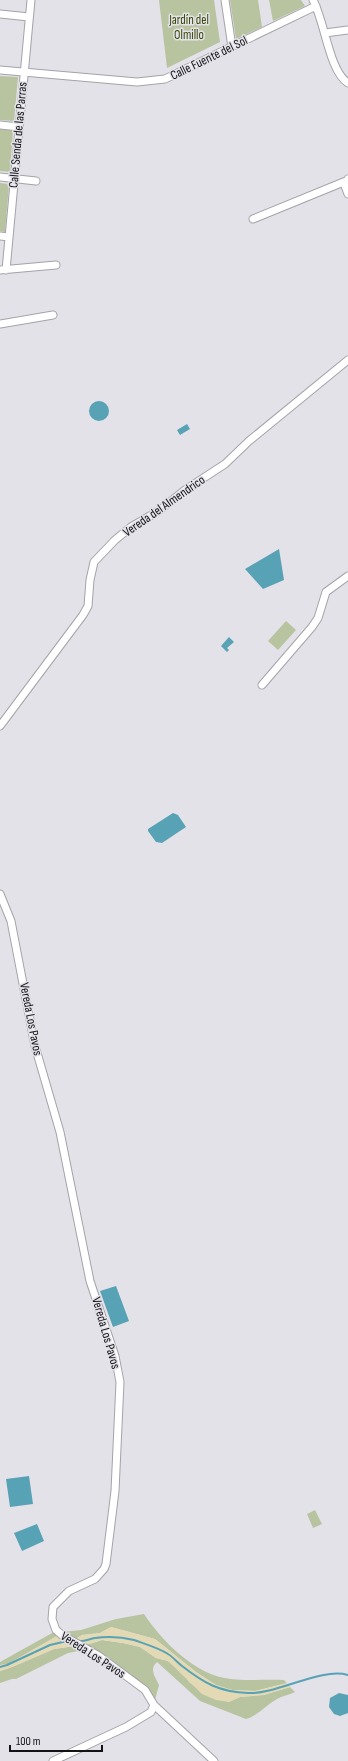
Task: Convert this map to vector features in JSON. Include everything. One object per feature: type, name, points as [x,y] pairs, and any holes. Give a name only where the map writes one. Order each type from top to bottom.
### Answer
[{"type":"street","name":"Calle Senda de las Parras","points":[[3,270],[9,237],[31,0]]},
{"type":"street","points":[[225,0],[232,47]]},
{"type":"street","points":[[315,3],[321,16],[333,60],[339,74],[348,83]]},
{"type":"street","name":"Calle Fuente del Sol","points":[[0,70],[137,82],[153,81],[175,75],[315,3]]},
{"type":"street","points":[[0,14],[29,17]]},
{"type":"street","points":[[325,33],[348,30]]},
{"type":"street","points":[[0,125],[19,127]]},
{"type":"street","points":[[0,177],[36,181]]},
{"type":"street","points":[[347,180],[345,189],[348,194]]},
{"type":"street","points":[[253,219],[347,180]]},
{"type":"street","points":[[0,236],[9,237]]},
{"type":"street","points":[[3,270],[56,266]]},
{"type":"street","points":[[0,324],[53,315]]},
{"type":"street","name":"Vereda del Almendrico","points":[[0,726],[83,615],[88,606],[92,568],[97,558],[131,527],[160,510],[185,490],[226,464],[249,441],[348,360]]},
{"type":"street","points":[[262,684],[312,627],[318,618],[326,592],[348,576]]},
{"type":"street","name":"Vereda Los Pavos","points":[[0,894],[11,921],[35,1046],[60,1132],[90,1281],[115,1356],[120,1382],[116,1469],[106,1564],[104,1569],[95,1579],[69,1591],[54,1607],[52,1619],[58,1633],[99,1656],[146,1690],[154,1705],[214,1761]]},
{"type":"street","points":[[53,1761],[126,1727],[151,1712],[154,1705]]},
{"type":"green space","name":"Jardín del Olmillo","points":[[159,0],[214,0],[220,42],[167,68]]},
{"type":"green space","points":[[230,0],[258,0],[262,27],[236,39]]},
{"type":"green space","points":[[269,0],[301,0],[305,6],[273,21]]},
{"type":"green space","points":[[0,76],[18,77],[14,121],[0,120]]},
{"type":"green space","points":[[0,129],[13,130],[10,172],[0,171]]},
{"type":"green space","points":[[0,183],[9,184],[5,232],[0,231]]},
{"type":"green space","points":[[286,621],[296,630],[278,650],[268,641]]},
{"type":"green space","points":[[315,1510],[322,1524],[313,1528],[307,1514]]},
{"type":"green space","points":[[144,1614],[170,1646],[181,1656],[205,1671],[231,1679],[284,1680],[287,1683],[255,1691],[232,1690],[216,1685],[196,1672],[155,1639],[111,1627],[100,1633],[82,1635],[76,1639],[62,1632],[81,1630],[116,1619]]},
{"type":"green space","points":[[54,1632],[57,1636],[8,1664],[0,1665],[0,1662]]},
{"type":"green space","points":[[102,1640],[140,1647],[156,1658],[168,1661],[183,1674],[190,1683],[229,1702],[240,1697],[264,1695],[290,1687],[295,1692],[277,1699],[254,1716],[246,1719],[200,1701],[157,1662],[153,1667],[154,1676],[159,1685],[155,1700],[134,1678],[86,1645]]},
{"type":"green space","points":[[75,1646],[84,1650],[68,1653],[16,1679],[0,1683],[0,1671],[54,1649]]},
{"type":"sand","points":[[111,1627],[155,1639],[196,1672],[216,1685],[232,1690],[255,1691],[287,1683],[290,1687],[263,1695],[240,1697],[229,1702],[216,1700],[202,1694],[168,1661],[156,1658],[140,1647],[102,1640],[86,1645],[76,1639],[82,1635],[100,1633]]},
{"type":"sand","points":[[57,1636],[75,1646],[54,1649],[0,1671],[0,1665],[8,1664]]},
{"type":"water","points":[[99,401],[106,404],[109,411],[106,418],[99,421],[92,418],[89,411],[92,404]]},
{"type":"water","points":[[187,424],[190,429],[180,435],[177,430]]},
{"type":"water","points":[[279,549],[284,580],[263,589],[245,569]]},
{"type":"water","points":[[229,637],[234,642],[227,648],[229,650],[227,652],[221,646]]},
{"type":"water","points":[[173,813],[178,815],[186,827],[162,843],[156,842],[148,829]]},
{"type":"water","points":[[116,1286],[129,1321],[113,1327],[100,1291]]},
{"type":"water","points":[[29,1476],[33,1504],[10,1507],[6,1479]]},
{"type":"water","points":[[37,1524],[44,1541],[22,1551],[14,1533]]},
{"type":"water","points":[[339,1693],[348,1695],[348,1713],[340,1716],[334,1714],[329,1707],[330,1698]]},
{"type":"waterway","points":[[78,1641],[105,1637],[134,1640],[164,1652],[190,1672],[212,1686],[229,1691],[248,1693],[259,1692],[272,1690],[325,1675],[348,1675]]},
{"type":"waterway","points":[[0,1667],[50,1645],[67,1641]]}]
